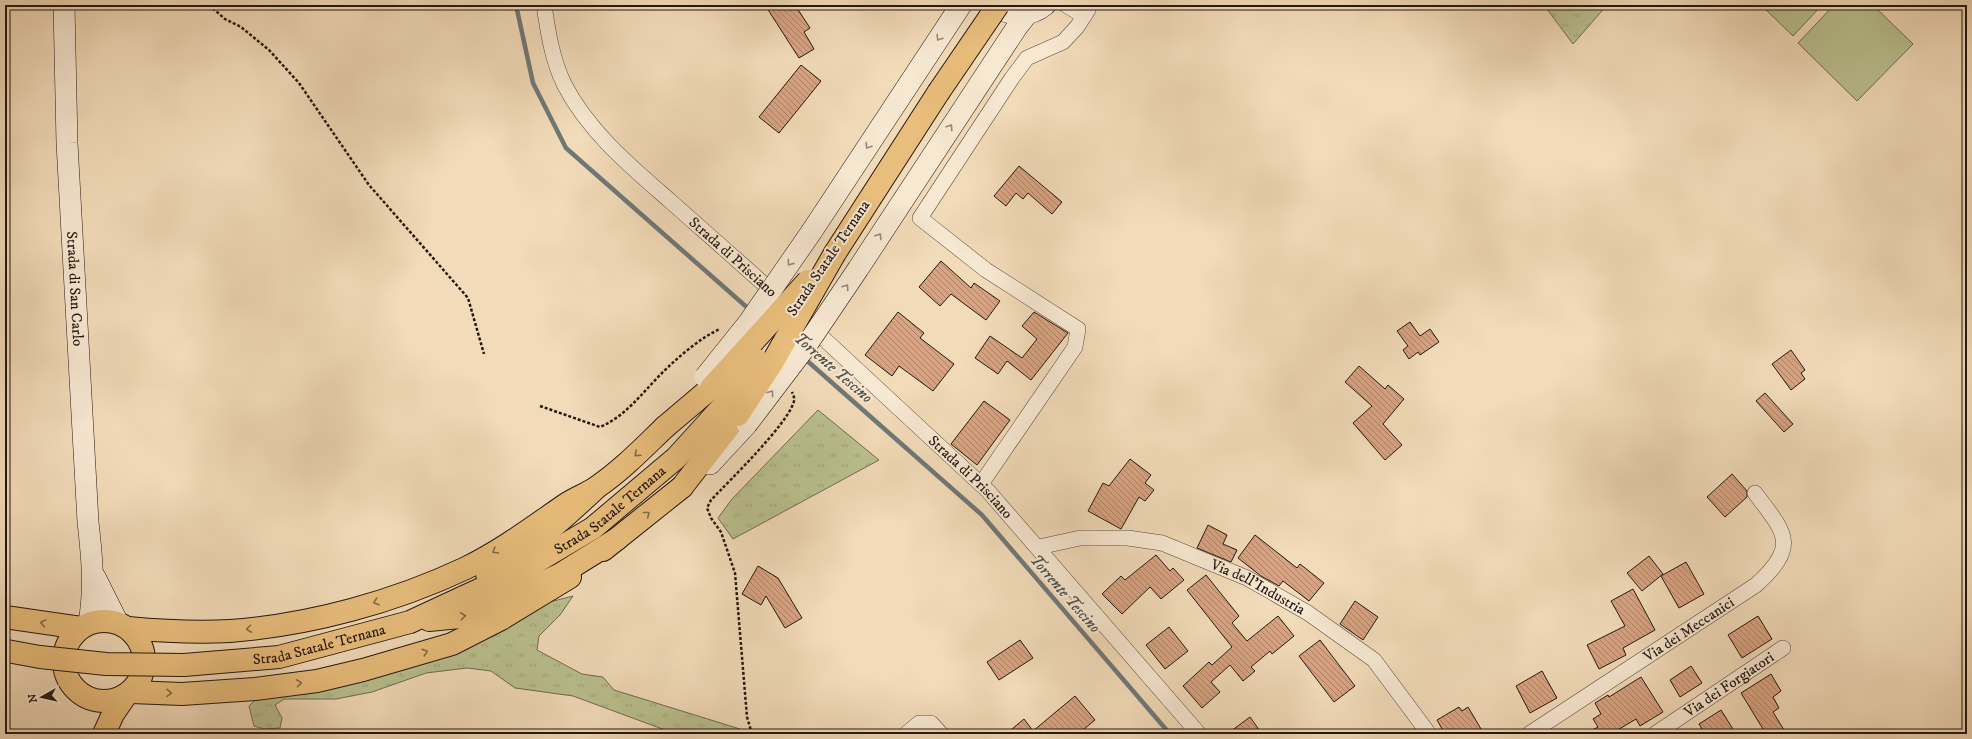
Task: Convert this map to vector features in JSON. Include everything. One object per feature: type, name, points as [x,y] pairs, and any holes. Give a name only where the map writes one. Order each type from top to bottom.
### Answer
[{"type":"main road","name":"Strada di San Carlo","points":[[64,5],[67,158],[88,522],[94,572],[93,599],[85,626],[73,635],[67,644],[63,665],[70,684],[82,695],[94,701],[102,702],[118,700],[128,694]]},
{"type":"main road","points":[[708,382],[812,231],[961,5]]},
{"type":"main road","points":[[993,5],[1008,13],[1036,9]]},
{"type":"main road","name":"Strada Statale Ternana","points":[[5,650],[40,657],[106,664],[184,664],[279,657],[410,622],[524,569],[593,528],[676,458],[737,414],[835,253],[938,93],[998,5]]},
{"type":"main road","points":[[128,694],[182,694],[255,689],[317,681],[363,670],[452,644],[508,615],[563,583],[682,487],[737,414],[804,349],[961,112],[1036,9]]},
{"type":"main road","points":[[410,622],[462,588],[503,565],[554,528],[596,488],[665,428],[708,382],[835,253]]},
{"type":"main road","points":[[5,617],[85,626],[103,620],[123,625],[167,631],[230,631],[275,626],[368,605],[425,585],[467,567],[512,542],[569,502],[596,488]]},
{"type":"main road","points":[[410,622],[470,616],[559,575],[617,539]]},
{"type":"main road","name":"Strada di San Carlo","points":[[94,572],[105,599],[123,625],[139,641],[143,651],[144,662],[140,680],[113,714],[104,734]]},
{"type":"main road","name":"Strada di San Carlo","points":[[82,695],[93,719],[96,734]]},
{"type":"street","name":"Strada di Prisciano","points":[[544,5],[549,40],[564,83],[579,108],[597,133],[637,172],[762,282],[981,484],[1039,547],[1199,734]]},
{"type":"street","points":[[981,484],[1075,347],[1078,329],[986,270],[920,218],[1012,78],[1027,58],[1063,42],[1077,27],[1086,11],[1066,5]]},
{"type":"street","name":"Via dei Meccanici","points":[[1529,734],[1756,584],[1770,572],[1782,555],[1784,536],[1779,525],[1755,493]]},
{"type":"street","name":"Via dell'Industria","points":[[1039,547],[1080,538],[1128,538],[1162,543],[1247,578],[1308,613],[1374,660],[1429,734]]},
{"type":"street","name":"Via dei Forgiatori","points":[[1655,734],[1782,648]]},
{"type":"street","points":[[906,734],[919,723],[931,723],[941,734]]},
{"type":"path","points":[[209,5],[225,19],[241,27],[269,50],[300,83],[368,185],[468,298],[484,354]]},
{"type":"green space","points":[[1544,5],[1607,5],[1573,44]]},
{"type":"green space","points":[[1761,5],[1822,5],[1793,36]]},
{"type":"green space","points":[[1834,5],[1873,5],[1913,44],[1857,101],[1798,43]]},
{"type":"green space","points":[[818,410],[879,460],[733,539],[718,518],[732,499]]},
{"type":"green space","points":[[573,596],[560,615],[539,636],[537,650],[582,674],[603,677],[614,690],[740,729],[743,734],[676,734],[573,696],[515,688],[491,671],[467,668],[426,673],[372,692],[336,699],[284,699],[275,705],[282,718],[280,728],[264,729],[254,726],[249,706],[258,697],[435,659],[495,635],[538,605]]},
{"type":"building","points":[[765,5],[795,5],[810,28],[804,32],[814,49],[799,58]]},
{"type":"building","points":[[801,65],[821,81],[779,133],[759,117]]},
{"type":"building","points":[[1019,166],[1062,202],[1052,214],[1028,193],[1023,199],[1016,193],[1006,206],[994,196]]},
{"type":"building","points":[[941,261],[971,288],[974,283],[1000,301],[986,320],[951,294],[940,306],[919,287]]},
{"type":"building","points":[[898,312],[924,333],[920,338],[954,364],[933,391],[899,366],[892,376],[865,355]]},
{"type":"building","points":[[1034,312],[1068,333],[1031,380],[1007,361],[998,374],[975,358],[990,336],[1022,358],[1037,339],[1022,326]]},
{"type":"building","points":[[1410,322],[1420,336],[1430,329],[1439,342],[1420,355],[1418,352],[1409,359],[1403,350],[1408,346],[1397,331]]},
{"type":"building","points":[[1791,350],[1805,370],[1801,373],[1805,379],[1791,390],[1772,364]]},
{"type":"building","points":[[1359,366],[1385,389],[1388,385],[1404,399],[1383,424],[1402,445],[1385,460],[1353,423],[1372,406],[1345,382]]},
{"type":"building","points":[[1765,393],[1793,424],[1784,432],[1756,401]]},
{"type":"building","points":[[984,401],[1010,420],[977,465],[951,444]]},
{"type":"building","points":[[1130,459],[1151,475],[1145,483],[1154,490],[1145,501],[1139,497],[1121,529],[1088,511],[1103,483],[1109,486]]},
{"type":"building","points":[[1732,474],[1747,491],[1747,497],[1725,517],[1707,497]]},
{"type":"building","points":[[1208,525],[1227,535],[1223,544],[1237,550],[1231,562],[1197,548]]},
{"type":"building","points":[[1255,535],[1297,568],[1300,564],[1324,583],[1309,601],[1283,581],[1279,586],[1261,576],[1238,558]]},
{"type":"building","points":[[1156,555],[1170,571],[1173,568],[1184,580],[1161,599],[1150,587],[1122,614],[1102,594],[1121,576],[1125,580]]},
{"type":"building","points":[[1649,556],[1663,574],[1642,591],[1627,573]]},
{"type":"building","points":[[1686,562],[1704,594],[1679,608],[1661,576]]},
{"type":"building","points":[[758,566],[778,578],[802,618],[785,628],[766,596],[761,605],[742,594]]},
{"type":"building","points":[[1206,575],[1239,616],[1232,623],[1247,641],[1278,616],[1294,636],[1272,654],[1270,651],[1251,667],[1255,671],[1243,681],[1230,665],[1211,682],[1220,692],[1202,708],[1183,686],[1209,662],[1212,665],[1232,647],[1187,590]]},
{"type":"building","points":[[1633,589],[1655,630],[1623,648],[1626,655],[1599,669],[1587,645],[1625,626],[1611,601]]},
{"type":"building","points":[[1355,601],[1378,617],[1363,640],[1340,624]]},
{"type":"building","points":[[1758,616],[1772,639],[1742,658],[1728,635]]},
{"type":"building","points":[[1169,627],[1188,651],[1165,669],[1146,645]]},
{"type":"building","points":[[1020,640],[1033,658],[999,680],[987,662]]},
{"type":"building","points":[[1320,640],[1355,686],[1334,702],[1299,656]]},
{"type":"building","points":[[1691,666],[1702,683],[1680,697],[1670,680]]},
{"type":"building","points":[[1542,671],[1557,698],[1530,713],[1516,686]]},
{"type":"building","points":[[1771,674],[1781,691],[1773,697],[1779,708],[1773,712],[1784,730],[1778,734],[1766,734],[1741,693]]},
{"type":"building","points":[[1641,677],[1663,712],[1640,726],[1636,719],[1611,734],[1585,734],[1598,727],[1593,719],[1601,714],[1595,703],[1608,695],[1609,697]]},
{"type":"building","points":[[1075,696],[1095,720],[1078,734],[1006,734],[1024,719],[1033,731]]},
{"type":"building","points":[[1459,707],[1462,711],[1468,707],[1484,734],[1445,734],[1437,720]]},
{"type":"building","points":[[1721,710],[1736,734],[1705,734],[1699,724]]},
{"type":"building","points":[[1250,717],[1262,734],[1227,734]]},
{"type":"waterway","name":"Torrente Tescino","points":[[516,5],[533,83],[566,148],[750,310]]},
{"type":"waterway","name":"Torrente Tescino","points":[[804,358],[982,515],[1170,734]]}]
